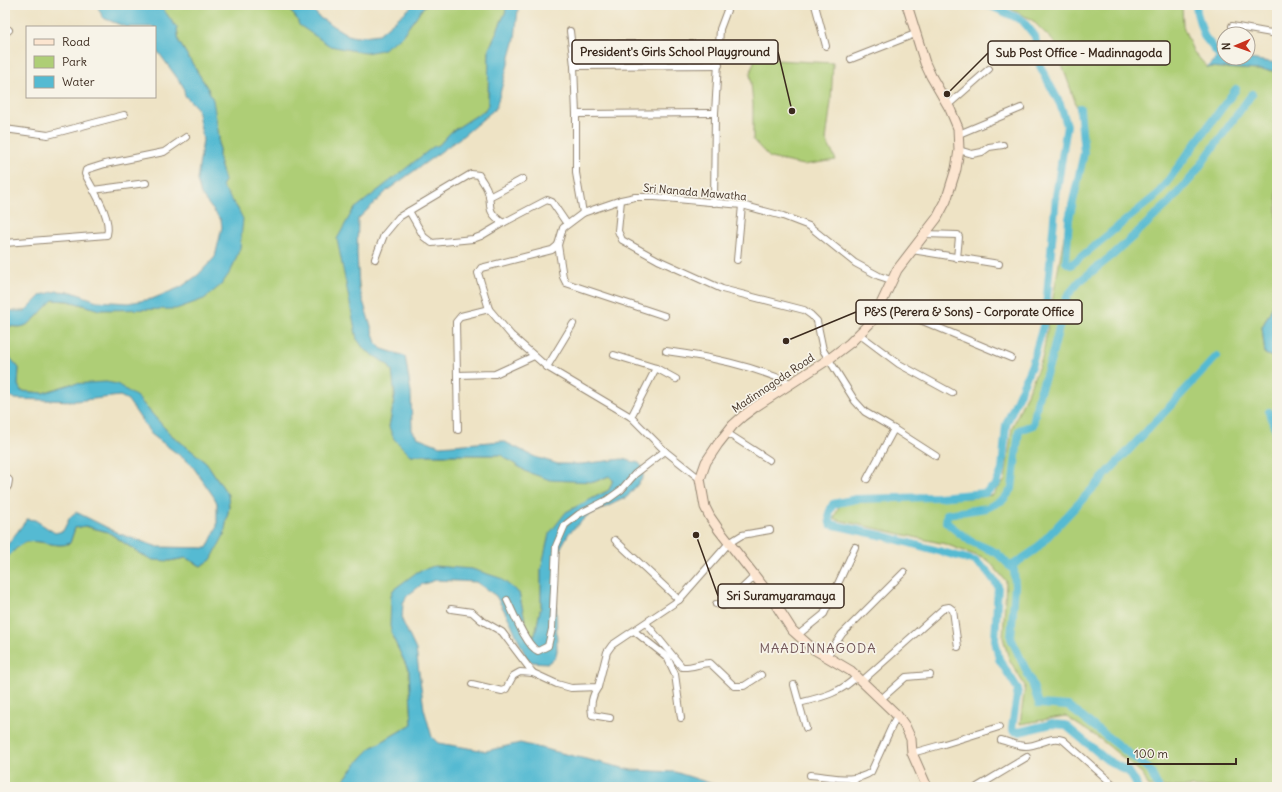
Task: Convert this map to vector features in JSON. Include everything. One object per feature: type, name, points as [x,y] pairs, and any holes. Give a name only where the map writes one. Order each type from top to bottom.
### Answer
[{"type":"street","points":[[714,203],[720,29],[729,5]]},
{"type":"street","points":[[815,5],[826,46]]},
{"type":"street","name":"Madinnagoda Road","points":[[700,479],[706,462],[726,433],[742,416],[829,359],[850,343],[874,319],[882,304],[891,280],[937,218],[946,201],[956,169],[959,150],[959,134],[948,105],[927,69],[907,5]]},
{"type":"street","points":[[1256,30],[1277,34]]},
{"type":"street","points":[[570,31],[574,66],[576,173],[583,212]]},
{"type":"street","points":[[851,59],[915,34]]},
{"type":"street","points":[[600,44],[719,44]]},
{"type":"street","points":[[574,66],[719,65]]},
{"type":"street","points":[[948,105],[989,69]]},
{"type":"street","points":[[959,134],[1021,108]]},
{"type":"street","points":[[576,114],[716,113]]},
{"type":"street","points":[[5,129],[48,135],[124,115]]},
{"type":"street","points":[[5,243],[107,235],[109,228],[103,209],[85,174],[86,170],[105,164],[164,152],[186,137]]},
{"type":"street","points":[[959,150],[972,154],[982,152],[989,147],[1003,145]]},
{"type":"street","points":[[374,259],[384,235],[399,217],[471,174],[478,175],[488,190],[490,210],[496,218],[503,223]]},
{"type":"street","points":[[489,197],[523,179]]},
{"type":"street","points":[[93,190],[146,183]]},
{"type":"street","name":"Sri Nanada Mawatha","points":[[558,245],[563,228],[583,212],[621,200],[635,197],[655,197],[742,205],[782,216],[809,226],[855,263],[878,276],[891,280]]},
{"type":"street","points":[[409,212],[424,237],[432,243],[473,239],[482,236],[503,223],[548,200],[552,202],[567,224]]},
{"type":"street","points":[[621,200],[618,231],[622,240],[658,260],[722,289],[804,310],[811,315],[816,321],[823,350],[855,401],[865,412],[936,456]]},
{"type":"street","points":[[737,260],[742,205]]},
{"type":"street","points":[[924,234],[958,235],[957,258]]},
{"type":"street","points":[[558,245],[552,250],[481,268],[478,273],[489,309],[511,335],[534,356],[547,366],[631,417],[666,451],[700,479],[705,507],[716,526],[769,594],[792,630],[812,648],[847,668],[897,715],[905,726],[911,739],[912,752],[927,787]]},
{"type":"street","points":[[558,245],[563,278],[566,284],[665,316]]},
{"type":"street","points":[[912,250],[999,264]]},
{"type":"street","points":[[882,304],[1011,358]]},
{"type":"street","points":[[458,430],[456,322],[461,316],[489,309]]},
{"type":"street","points":[[547,366],[573,324]]},
{"type":"street","points":[[859,334],[899,364],[952,393]]},
{"type":"street","points":[[666,351],[705,357],[733,364],[775,376],[792,384]]},
{"type":"street","points":[[614,355],[656,368],[676,379]]},
{"type":"street","points":[[457,375],[495,374],[534,356]]},
{"type":"street","points":[[631,417],[656,368]]},
{"type":"street","points":[[867,479],[894,429]]},
{"type":"street","points":[[726,433],[769,460]]},
{"type":"street","points":[[507,600],[523,634],[534,650],[538,652],[548,646],[552,629],[556,546],[565,525],[579,514],[612,497],[621,490],[635,474],[666,451]]},
{"type":"street","points":[[5,477],[8,480],[8,486],[5,490]]},
{"type":"street","points":[[610,718],[592,715],[590,709],[594,693],[598,687],[607,652],[612,645],[679,600],[729,543],[742,535],[770,530]]},
{"type":"street","points":[[615,540],[679,600]]},
{"type":"street","points":[[798,635],[824,614],[855,547]]},
{"type":"street","points":[[827,656],[842,634],[904,572]]},
{"type":"street","points":[[716,604],[723,606],[755,576]]},
{"type":"street","points":[[799,703],[828,696],[859,679],[944,608],[949,607],[953,610],[958,647]]},
{"type":"street","points":[[451,609],[472,612],[481,620],[502,632],[533,673]]},
{"type":"street","points":[[646,623],[682,667],[690,668],[705,663],[710,664],[734,686],[744,686],[761,675]]},
{"type":"street","points":[[634,631],[667,657],[675,674],[681,718]]},
{"type":"street","points":[[472,684],[502,691],[506,689],[513,676],[520,672],[533,673],[556,684],[571,688],[598,687]]},
{"type":"street","points":[[880,700],[906,677],[930,675]]},
{"type":"street","points":[[794,685],[806,728]]},
{"type":"street","points":[[810,775],[852,778],[866,776],[871,772],[897,715]]},
{"type":"street","points":[[912,752],[941,745],[999,726]]},
{"type":"street","points":[[1001,740],[1024,746],[1031,746],[1058,737],[1064,740],[1116,787]]},
{"type":"street","points":[[977,787],[1027,757]]},
{"type":"street","points":[[848,787],[858,777]]},
{"type":"green space","points":[[160,5],[286,5],[297,19],[330,46],[401,37],[425,5],[505,5],[506,11],[489,49],[488,105],[485,110],[451,132],[439,145],[353,210],[364,349],[386,363],[392,371],[394,378],[394,395],[389,427],[410,455],[501,455],[527,472],[594,482],[609,476],[613,480],[609,490],[566,512],[541,569],[541,606],[535,635],[530,635],[527,629],[519,593],[472,569],[393,590],[393,638],[409,671],[412,724],[371,748],[338,787],[5,787],[5,559],[20,545],[27,542],[32,541],[55,545],[65,545],[70,543],[75,528],[85,526],[108,532],[142,555],[169,561],[186,558],[201,566],[224,535],[229,507],[228,495],[206,462],[170,434],[137,397],[71,384],[43,393],[21,391],[18,385],[19,368],[5,352],[5,325],[18,327],[28,324],[52,300],[69,301],[100,310],[204,299],[238,209],[222,186],[225,181],[219,160],[219,136],[208,89],[179,42],[177,28]]},
{"type":"green space","points":[[1004,5],[1182,5],[1183,26],[1193,51],[1207,67],[1277,71],[1277,298],[1262,327],[1265,354],[1277,359],[1277,787],[1149,787],[1142,773],[1100,739],[1065,716],[1020,724],[1025,686],[1009,659],[1003,638],[1006,581],[988,560],[945,544],[834,519],[840,503],[971,498],[993,495],[1005,480],[1012,428],[1042,359],[1069,209],[1083,145],[1076,104],[1054,42],[1032,20]]},
{"type":"green space","points":[[755,59],[833,63],[831,102],[826,140],[836,160],[803,165],[770,158],[753,140],[753,104],[750,73]]},
{"type":"water","points":[[97,5],[160,5],[177,28],[179,42],[208,89],[213,100],[219,136],[219,160],[225,181],[222,186],[243,219],[240,248],[231,271],[221,285],[204,299],[176,309],[100,310],[69,301],[53,300],[28,324],[20,327],[5,325],[5,311],[25,311],[41,295],[57,291],[72,292],[97,301],[128,303],[152,299],[181,287],[198,275],[215,257],[222,227],[221,220],[201,195],[197,180],[203,140],[197,108],[185,96],[183,86],[156,51],[156,26],[123,26],[103,18]]},
{"type":"water","points":[[286,5],[309,5],[320,18],[348,35],[356,37],[379,34],[412,5],[425,5],[401,37],[382,50],[365,53],[330,46],[299,25],[297,19]]},
{"type":"water","points":[[505,5],[517,5],[518,10],[515,39],[496,108],[464,135],[389,189],[358,219],[357,253],[359,288],[376,343],[382,349],[405,356],[411,392],[412,430],[417,437],[440,446],[503,441],[535,457],[558,464],[582,464],[622,459],[639,463],[644,469],[643,478],[627,497],[587,516],[569,533],[561,547],[556,581],[557,651],[555,658],[548,663],[532,662],[526,657],[510,621],[496,596],[476,582],[436,580],[421,585],[407,596],[403,603],[402,620],[416,650],[424,709],[432,737],[438,743],[486,751],[520,743],[631,770],[675,772],[722,787],[338,787],[371,748],[412,724],[409,671],[393,638],[390,626],[391,596],[393,590],[417,572],[434,566],[472,569],[500,578],[519,593],[527,629],[530,635],[535,635],[541,606],[541,569],[549,534],[566,512],[609,490],[613,480],[609,476],[594,482],[550,480],[527,472],[501,455],[410,455],[394,439],[389,427],[395,396],[392,371],[388,365],[364,349],[357,339],[337,239],[353,210],[433,147],[439,145],[451,132],[485,110],[488,105],[489,49],[506,11]]},
{"type":"water","points":[[1216,58],[1216,66],[1256,66],[1256,60],[1277,63],[1277,71],[1207,67]]},
{"type":"water","points":[[1277,298],[1277,328],[1275,341],[1277,345],[1277,359],[1265,354],[1262,327]]},
{"type":"water","points":[[5,352],[19,368],[18,385],[21,391],[43,393],[71,384],[106,382],[117,384],[137,397],[170,434],[206,462],[228,495],[229,507],[224,535],[211,560],[201,566],[186,558],[169,561],[153,560],[142,555],[108,532],[85,526],[75,528],[70,543],[65,545],[55,545],[32,541],[27,542],[20,545],[5,559],[5,548],[27,519],[35,520],[55,533],[63,531],[70,517],[76,512],[120,534],[158,547],[207,548],[217,527],[217,503],[191,464],[151,434],[128,400],[120,396],[75,401],[15,399],[8,395],[5,388],[9,373],[5,367]]},
{"type":"waterway","points":[[989,5],[1022,20],[1035,36],[1040,66],[1060,104],[1067,125],[1056,196],[1045,319],[1032,364],[1006,425],[1002,470],[996,485],[985,493],[938,497],[856,499],[833,504],[829,513],[830,524],[884,536],[975,561],[988,572],[998,586],[995,640],[999,659],[1018,689],[1012,728],[1013,731],[1019,732],[1051,724],[1065,725],[1107,760],[1129,772],[1137,787]]},
{"type":"waterway","points":[[1196,5],[1204,36],[1216,51]]},
{"type":"waterway","points":[[1080,108],[1084,153],[1069,219],[1066,262],[1071,265],[1158,194],[1236,89]]},
{"type":"waterway","points":[[1158,787],[1150,770],[1068,706],[1039,704],[1032,683],[1011,638],[1015,586],[1014,570],[997,553],[970,541],[953,528],[946,522],[947,514],[987,508],[1003,500],[1012,489],[1019,430],[1033,425],[1038,398],[1050,363],[1067,296],[1080,281],[1114,254],[1169,203],[1192,177],[1252,94]]},
{"type":"waterway","points":[[1010,567],[1035,550],[1217,356]]},
{"type":"waterway","points":[[1269,412],[1277,433]]},
{"type":"place","name":"Sub Post Office - Madinnagoda","points":[[947,94]]},
{"type":"place","name":"President's Girls School Playground","points":[[792,111]]},
{"type":"place","name":"P&S (Perera & Sons) - Corporate Office","points":[[786,341]]},
{"type":"place","name":"Sri Suramyaramaya","points":[[696,535]]},
{"type":"district","name":"MAADINNAGODA","points":[[818,648]]}]
